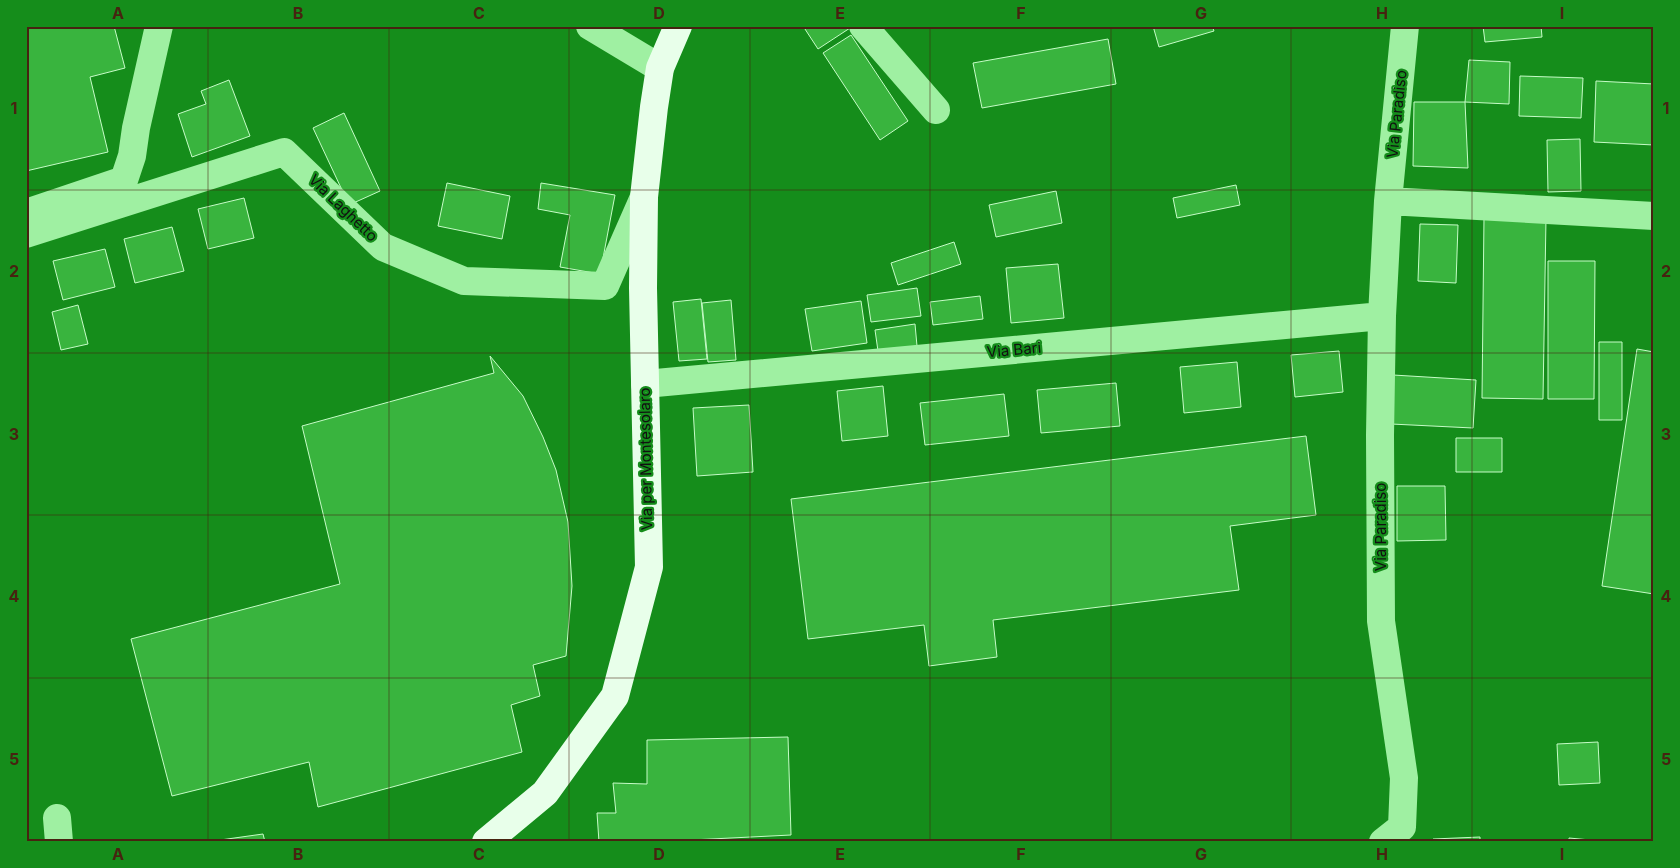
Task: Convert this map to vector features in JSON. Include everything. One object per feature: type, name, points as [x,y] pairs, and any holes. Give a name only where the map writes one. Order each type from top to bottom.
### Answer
[{"type":"main road","name":"Via per Montesolaro","points":[[486,842],[545,793],[615,696],[649,567],[643,288],[644,197],[660,68],[678,26]]},
{"type":"street","points":[[26,213],[124,180],[132,156],[136,128],[159,26]]},
{"type":"street","points":[[590,26],[660,68]]},
{"type":"street","points":[[864,26],[936,110]]},
{"type":"street","name":"Via Paradiso","points":[[1383,842],[1402,826],[1404,778],[1381,621],[1380,435],[1382,316],[1388,201],[1405,26]]},
{"type":"street","name":"Via Laghetto","points":[[26,234],[284,152],[383,247],[464,281],[605,286],[644,197]]},
{"type":"street","points":[[1388,201],[1654,216]]},
{"type":"street","name":"Via Bari","points":[[645,384],[1382,316]]},
{"type":"building","points":[[26,26],[114,26],[125,68],[90,77],[108,152],[26,171]]},
{"type":"building","points":[[803,26],[850,26],[850,28],[818,49]]},
{"type":"building","points":[[1153,26],[1212,26],[1214,31],[1159,47]]},
{"type":"building","points":[[1483,26],[1541,26],[1542,37],[1485,42]]},
{"type":"building","points":[[851,35],[908,121],[880,140],[823,53]]},
{"type":"building","points":[[1108,39],[1116,84],[982,108],[973,63]]},
{"type":"building","points":[[1469,60],[1510,62],[1509,104],[1465,102]]},
{"type":"building","points":[[1520,76],[1583,78],[1581,118],[1519,116]]},
{"type":"building","points":[[229,80],[250,136],[192,157],[178,114],[206,104],[201,91]]},
{"type":"building","points":[[1596,81],[1654,84],[1654,145],[1594,142]]},
{"type":"building","points":[[1414,102],[1465,102],[1468,168],[1413,166]]},
{"type":"building","points":[[344,113],[380,191],[349,205],[313,128]]},
{"type":"building","points":[[1580,139],[1581,191],[1548,192],[1547,140]]},
{"type":"building","points":[[447,183],[510,196],[502,239],[438,226]]},
{"type":"building","points":[[541,183],[615,195],[600,274],[560,267],[570,215],[538,209]]},
{"type":"building","points":[[1236,185],[1240,205],[1177,218],[1173,198]]},
{"type":"building","points":[[1056,191],[1062,223],[996,237],[989,205]]},
{"type":"building","points":[[244,198],[254,238],[208,249],[198,209]]},
{"type":"building","points":[[1484,217],[1546,218],[1543,399],[1482,398]]},
{"type":"building","points":[[1420,224],[1458,225],[1456,283],[1418,281]]},
{"type":"building","points":[[172,227],[184,271],[135,283],[124,239]]},
{"type":"building","points":[[954,242],[961,264],[898,285],[891,263]]},
{"type":"building","points":[[105,249],[115,287],[63,300],[53,261]]},
{"type":"building","points":[[1548,261],[1595,261],[1594,399],[1548,399]]},
{"type":"building","points":[[1058,264],[1064,318],[1011,323],[1006,268]]},
{"type":"building","points":[[917,288],[921,316],[871,322],[867,295]]},
{"type":"building","points":[[980,296],[983,319],[933,325],[930,302]]},
{"type":"building","points":[[701,299],[707,359],[679,361],[673,302]]},
{"type":"building","points":[[731,300],[736,360],[708,362],[702,303]]},
{"type":"building","points":[[861,301],[867,343],[812,351],[805,309]]},
{"type":"building","points":[[78,305],[88,344],[61,350],[52,312]]},
{"type":"building","points":[[915,324],[917,346],[878,351],[875,330]]},
{"type":"building","points":[[1599,342],[1622,342],[1622,420],[1599,420]]},
{"type":"building","points":[[1637,349],[1654,352],[1654,594],[1602,586]]},
{"type":"building","points":[[1339,351],[1343,392],[1295,397],[1291,355]]},
{"type":"building","points":[[490,356],[523,396],[543,437],[556,470],[568,522],[572,586],[566,656],[533,665],[540,696],[511,705],[522,752],[318,807],[309,762],[172,796],[131,639],[340,584],[302,426],[494,373]]},
{"type":"building","points":[[1237,362],[1241,407],[1184,413],[1180,367]]},
{"type":"building","points":[[1393,375],[1476,380],[1473,428],[1391,424]]},
{"type":"building","points":[[1116,383],[1120,426],[1041,433],[1037,390]]},
{"type":"building","points":[[883,386],[888,436],[842,441],[837,391]]},
{"type":"building","points":[[1004,394],[1009,436],[925,445],[920,403]]},
{"type":"building","points":[[749,405],[753,472],[697,476],[693,408]]},
{"type":"building","points":[[1306,436],[1316,515],[1230,526],[1239,590],[993,620],[997,657],[929,666],[924,625],[808,639],[791,499]]},
{"type":"building","points":[[1456,438],[1502,438],[1502,472],[1456,472]]},
{"type":"building","points":[[1397,486],[1445,486],[1446,540],[1397,541]]},
{"type":"building","points":[[788,737],[791,835],[651,842],[599,842],[597,813],[616,813],[613,783],[647,784],[647,740]]},
{"type":"building","points":[[1598,742],[1600,783],[1559,785],[1557,744]]},
{"type":"building","points":[[263,834],[265,842],[206,842]]},
{"type":"building","points":[[1480,837],[1480,842],[1433,842],[1433,839]]},
{"type":"building","points":[[1569,838],[1612,842],[1569,842]]}]
